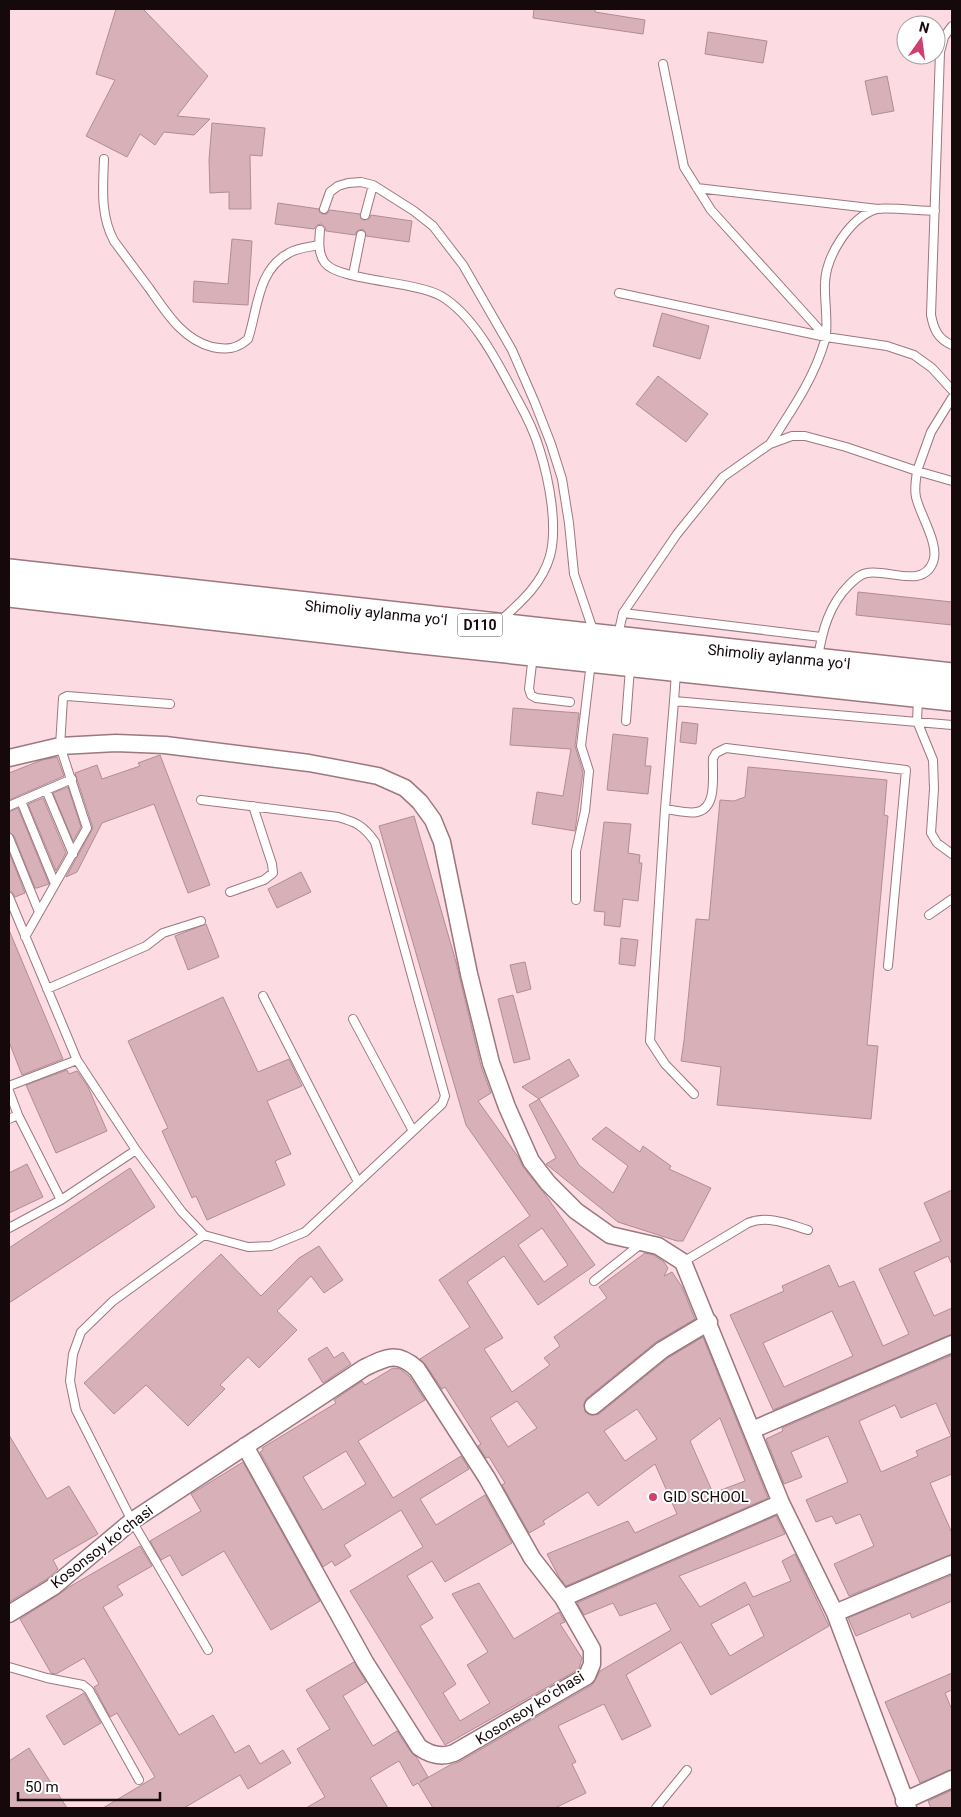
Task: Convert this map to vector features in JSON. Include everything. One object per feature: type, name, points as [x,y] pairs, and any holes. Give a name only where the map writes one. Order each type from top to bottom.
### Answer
[{"type":"main road","name":"Shimoliy aylanma yoʻl","points":[[9,572],[333,620],[534,653],[601,644],[631,663],[677,668],[819,661],[918,694],[952,698]]},
{"type":"main road","name":"Shimoliy aylanma yoʻl","points":[[9,594],[333,620],[495,626],[601,644],[819,661],[952,676]]},
{"type":"street","points":[[9,758],[60,746],[116,743],[165,745],[310,763],[378,776],[405,788],[420,802],[433,820],[442,842],[469,974],[491,1063],[507,1107],[531,1161],[548,1183],[576,1211],[610,1235],[658,1246],[683,1262],[781,1503],[835,1614],[906,1804],[952,1779]]},
{"type":"street","points":[[593,1406],[662,1350],[709,1322]]},
{"type":"street","points":[[752,1430],[952,1344]]},
{"type":"street","name":"Kosonsoy koʻchasi","points":[[9,1614],[54,1587],[132,1521],[245,1446],[364,1368],[384,1358],[396,1357],[407,1360],[417,1369],[487,1478],[532,1558],[563,1598],[592,1649],[592,1664],[587,1676],[454,1753],[446,1756],[426,1752],[419,1747],[365,1662],[245,1446]]},
{"type":"street","points":[[563,1598],[781,1503]]},
{"type":"street","points":[[835,1614],[952,1564]]},
{"type":"lane","points":[[952,26],[944,37],[940,52],[931,315],[934,331],[945,342],[952,345]]},
{"type":"lane","points":[[663,64],[684,167],[711,210],[826,337]]},
{"type":"lane","points":[[104,159],[102,202],[108,230],[114,241],[177,326],[196,341],[221,349],[232,349],[240,346],[248,339],[265,275],[276,262],[290,252],[319,245]]},
{"type":"lane","points":[[324,209],[330,192],[338,186],[361,182],[373,185],[414,211],[433,226],[463,265],[512,350],[551,444],[562,479],[574,574],[601,644]]},
{"type":"lane","points":[[365,215],[373,185]]},
{"type":"lane","points":[[698,188],[878,209],[934,211]]},
{"type":"lane","points":[[770,444],[816,368],[826,337],[825,281],[831,255],[843,236],[858,219],[878,209]]},
{"type":"lane","points":[[320,230],[319,245],[324,263],[337,271],[353,276],[426,289],[442,296],[452,305],[476,330],[485,343],[503,372],[527,418],[540,449],[548,489],[553,537],[550,555],[542,576],[534,587],[495,626]]},
{"type":"lane","points":[[353,276],[361,236]]},
{"type":"lane","points":[[620,293],[826,337],[887,346],[914,355],[932,368],[952,390]]},
{"type":"lane","points":[[623,613],[819,661],[827,617],[839,594],[855,579],[866,573],[877,572],[908,577],[921,575],[931,568],[936,552],[916,497],[915,483],[917,470],[931,432],[952,398]]},
{"type":"lane","points":[[576,900],[576,851],[585,811],[589,771],[581,746],[601,644],[677,534],[723,477],[770,444],[792,436],[805,436],[952,481]]},
{"type":"lane","points":[[534,653],[529,689],[531,695],[536,698],[570,702]]},
{"type":"lane","points":[[626,721],[631,663]]},
{"type":"lane","points":[[677,668],[665,810],[650,1041],[665,1064],[694,1094]]},
{"type":"lane","points":[[918,694],[917,721],[932,760],[934,789],[931,833],[936,843],[952,854]]},
{"type":"lane","points":[[25,937],[87,828],[60,746],[63,699],[65,696],[170,704]]},
{"type":"lane","points":[[674,701],[952,725]]},
{"type":"lane","points":[[665,810],[696,812],[707,808],[711,800],[713,758],[716,753],[726,748],[906,770],[888,966]]},
{"type":"lane","points":[[9,806],[72,779]]},
{"type":"lane","points":[[46,790],[73,854]]},
{"type":"lane","points":[[9,897],[77,1060],[136,1150],[182,1212],[204,1235],[248,1248],[271,1246],[305,1232],[442,1104],[445,1096],[375,842],[366,829],[351,820],[338,817],[201,800]]},
{"type":"lane","points":[[21,801],[55,884]]},
{"type":"lane","points":[[230,892],[264,880],[273,872],[253,806]]},
{"type":"lane","points":[[9,838],[39,912]]},
{"type":"lane","points":[[930,916],[952,899]]},
{"type":"lane","points":[[47,989],[146,946],[163,933],[201,921]]},
{"type":"lane","points":[[263,996],[358,1182]]},
{"type":"lane","points":[[353,1019],[413,1131]]},
{"type":"lane","points":[[9,1086],[77,1060]]},
{"type":"lane","points":[[9,1091],[18,1115],[61,1200]]},
{"type":"lane","points":[[9,1119],[18,1115]]},
{"type":"lane","points":[[9,1228],[61,1200],[136,1150]]},
{"type":"lane","points":[[683,1262],[748,1223],[758,1219],[767,1219],[808,1230]]},
{"type":"lane","points":[[204,1235],[112,1300],[81,1332],[73,1354],[70,1381],[76,1410],[132,1521],[208,1650]]},
{"type":"lane","points":[[594,1280],[644,1242]]},
{"type":"lane","points":[[9,1667],[82,1685],[89,1690],[138,1780]]},
{"type":"lane","points":[[656,1808],[687,1770]]},
{"type":"building","points":[[116,9],[143,9],[208,76],[177,116],[210,119],[194,135],[164,132],[155,145],[140,134],[127,157],[86,136],[115,80],[96,74]]},
{"type":"building","points":[[534,9],[595,9],[595,12],[645,20],[643,34],[533,18]]},
{"type":"building","points":[[708,32],[767,41],[763,63],[705,54]]},
{"type":"building","points":[[887,76],[894,111],[872,115],[865,81]]},
{"type":"building","points":[[212,123],[265,128],[262,156],[250,155],[251,209],[229,209],[229,192],[210,193],[209,160]]},
{"type":"building","points":[[278,203],[319,209],[319,212],[323,214],[327,214],[330,210],[360,214],[361,219],[364,220],[369,219],[371,215],[412,221],[409,242],[366,236],[365,231],[362,229],[357,231],[355,235],[326,231],[325,227],[321,224],[317,225],[314,229],[275,224]]},
{"type":"building","points":[[232,239],[252,241],[248,305],[193,302],[194,281],[228,284]]},
{"type":"building","points":[[662,313],[709,326],[700,359],[653,346]]},
{"type":"building","points":[[658,376],[708,414],[686,442],[636,404]]},
{"type":"building","points":[[858,592],[952,602],[952,625],[856,615]]},
{"type":"building","points":[[513,708],[579,713],[575,746],[583,772],[575,831],[532,824],[537,792],[563,796],[571,749],[510,745]]},
{"type":"building","points":[[682,722],[698,724],[696,744],[680,742]]},
{"type":"building","points":[[613,734],[648,738],[645,766],[651,766],[648,794],[607,790]]},
{"type":"building","points":[[160,755],[210,885],[188,893],[154,804],[102,823],[77,872],[66,877],[93,828],[75,773],[97,765],[102,779],[140,766],[138,763]]},
{"type":"building","points":[[57,757],[64,776],[9,800],[9,773],[42,760]]},
{"type":"building","points":[[748,767],[887,780],[884,815],[888,816],[867,1045],[878,1046],[871,1119],[717,1105],[721,1067],[681,1061],[696,919],[709,920],[720,800],[734,801],[745,797]]},
{"type":"building","points":[[68,787],[81,827],[73,841],[53,793]]},
{"type":"building","points":[[43,798],[66,853],[56,871],[28,804]]},
{"type":"building","points":[[18,808],[49,884],[37,888],[35,888],[14,836],[9,832],[9,812]]},
{"type":"building","points":[[414,816],[456,962],[481,1066],[491,1093],[478,1101],[519,1158],[523,1167],[544,1193],[595,1265],[538,1305],[504,1256],[467,1282],[503,1338],[484,1349],[512,1392],[550,1365],[544,1358],[560,1346],[554,1337],[607,1298],[599,1287],[645,1253],[654,1255],[664,1262],[668,1268],[664,1276],[672,1272],[682,1287],[695,1319],[656,1342],[587,1398],[584,1403],[585,1412],[590,1415],[599,1414],[668,1358],[703,1337],[768,1498],[566,1586],[547,1554],[628,1521],[635,1533],[677,1514],[655,1464],[598,1506],[588,1492],[543,1521],[545,1524],[529,1533],[502,1485],[505,1483],[489,1457],[486,1458],[478,1446],[481,1444],[445,1387],[442,1389],[420,1359],[470,1327],[439,1280],[530,1216],[466,1125],[379,826]],"holes":[[[542,1228],[568,1265],[544,1282],[518,1245]],[[517,1401],[537,1428],[508,1447],[490,1418]],[[637,1409],[657,1439],[625,1461],[604,1431]],[[720,1418],[745,1481],[713,1493],[690,1441]]]},
{"type":"building","points":[[604,822],[631,824],[628,853],[640,855],[639,863],[642,863],[638,901],[623,899],[620,927],[604,925],[605,912],[594,911]]},
{"type":"building","points":[[9,852],[25,893],[15,897],[9,891]]},
{"type":"building","points":[[301,872],[311,892],[277,908],[268,889]]},
{"type":"building","points":[[206,924],[219,957],[188,970],[175,936]]},
{"type":"building","points":[[9,930],[63,1059],[22,1075],[9,1042]]},
{"type":"building","points":[[621,938],[638,940],[635,966],[619,964]]},
{"type":"building","points":[[525,962],[531,989],[517,993],[510,965]]},
{"type":"building","points":[[513,995],[530,1059],[514,1063],[498,999]]},
{"type":"building","points":[[223,997],[258,1072],[289,1059],[302,1086],[267,1101],[291,1154],[275,1161],[285,1185],[207,1220],[196,1196],[192,1198],[162,1131],[168,1128],[128,1041]]},
{"type":"building","points":[[569,1059],[579,1076],[539,1099],[522,1087]]},
{"type":"building","points":[[67,1070],[69,1074],[77,1071],[88,1087],[107,1131],[56,1153],[26,1085]]},
{"type":"building","points":[[539,1099],[579,1165],[613,1193],[628,1166],[592,1139],[606,1127],[640,1152],[643,1146],[671,1166],[669,1169],[711,1188],[683,1241],[677,1241],[618,1222],[546,1164],[556,1158],[529,1105]]},
{"type":"building","points":[[27,1164],[43,1197],[9,1213],[9,1173]]},
{"type":"building","points":[[130,1168],[155,1207],[9,1303],[9,1248]]},
{"type":"building","points":[[952,1190],[952,1265],[948,1256],[914,1272],[934,1316],[952,1308],[952,1334],[773,1410],[730,1315],[784,1291],[782,1286],[829,1265],[839,1287],[854,1281],[883,1346],[909,1334],[879,1269],[941,1241],[924,1203]],"holes":[[[832,1311],[853,1356],[784,1387],[763,1343]]]},
{"type":"building","points":[[319,1246],[343,1280],[324,1293],[311,1276],[277,1311],[297,1330],[259,1368],[248,1357],[220,1385],[225,1389],[188,1426],[146,1385],[114,1414],[84,1383],[221,1254],[261,1296],[299,1258]]},
{"type":"building","points":[[327,1347],[334,1358],[343,1352],[351,1364],[323,1383],[308,1359]]},
{"type":"building","points":[[952,1355],[952,1474],[930,1483],[952,1533],[952,1554],[849,1596],[834,1564],[874,1546],[860,1514],[836,1524],[832,1516],[816,1522],[806,1500],[848,1482],[828,1436],[791,1452],[802,1477],[784,1484],[766,1439],[783,1431],[782,1428]],"holes":[[[936,1403],[951,1436],[916,1451],[918,1456],[881,1472],[859,1421],[895,1405],[901,1418]]]},
{"type":"building","points":[[393,1368],[400,1369],[409,1376],[425,1400],[358,1441],[393,1498],[461,1456],[469,1469],[420,1499],[436,1525],[485,1495],[512,1543],[445,1582],[432,1561],[407,1576],[433,1618],[420,1626],[456,1684],[443,1693],[460,1721],[490,1703],[467,1665],[488,1652],[452,1594],[479,1583],[514,1639],[559,1612],[565,1622],[560,1624],[582,1658],[579,1669],[445,1745],[350,1591],[423,1547],[401,1510],[344,1545],[351,1556],[335,1566],[332,1561],[323,1567],[260,1452],[263,1450],[262,1448],[336,1403],[334,1400],[362,1381],[365,1385]],"holes":[[[346,1451],[366,1484],[323,1510],[303,1477]]]},
{"type":"building","points":[[9,1435],[47,1499],[69,1486],[98,1534],[53,1560],[58,1569],[47,1579],[9,1602]]},
{"type":"building","points":[[243,1462],[320,1601],[271,1630],[224,1551],[182,1576],[170,1555],[161,1560],[150,1541],[201,1511],[191,1494]]},
{"type":"building","points":[[776,1516],[785,1534],[679,1576],[700,1607],[745,1582],[753,1597],[791,1581],[782,1561],[795,1554],[829,1626],[711,1695],[681,1642],[626,1675],[651,1726],[622,1740],[604,1704],[558,1726],[576,1762],[572,1764],[586,1793],[555,1808],[433,1808],[418,1783],[413,1786],[399,1761],[370,1778],[388,1808],[306,1808],[325,1797],[297,1749],[330,1729],[306,1690],[354,1662],[366,1682],[343,1696],[373,1746],[397,1731],[428,1777],[420,1782],[459,1762],[592,1685],[600,1671],[671,1630],[656,1603],[620,1616],[613,1603],[584,1615],[577,1603]],"holes":[[[749,1604],[764,1636],[730,1656],[711,1624]]]},
{"type":"building","points":[[140,1546],[152,1566],[117,1586],[123,1595],[103,1607],[179,1735],[213,1715],[235,1753],[249,1745],[260,1764],[283,1750],[291,1763],[248,1789],[240,1775],[184,1808],[103,1808],[155,1777],[117,1713],[110,1717],[94,1687],[99,1684],[84,1658],[56,1674],[51,1673],[20,1619],[69,1587]]},
{"type":"building","points":[[952,1575],[952,1601],[912,1618],[910,1613],[856,1636],[848,1618]]},
{"type":"building","points":[[952,1673],[952,1690],[945,1693],[952,1710],[952,1769],[920,1783],[885,1702]]},
{"type":"building","points":[[84,1693],[101,1723],[64,1745],[46,1716]]},
{"type":"building","points":[[29,1748],[67,1808],[9,1808],[9,1761]]},
{"type":"building","points":[[952,1790],[952,1808],[931,1808],[928,1801]]},
{"type":"place","name":"GID SCHOOL","points":[[653,1497]]}]
